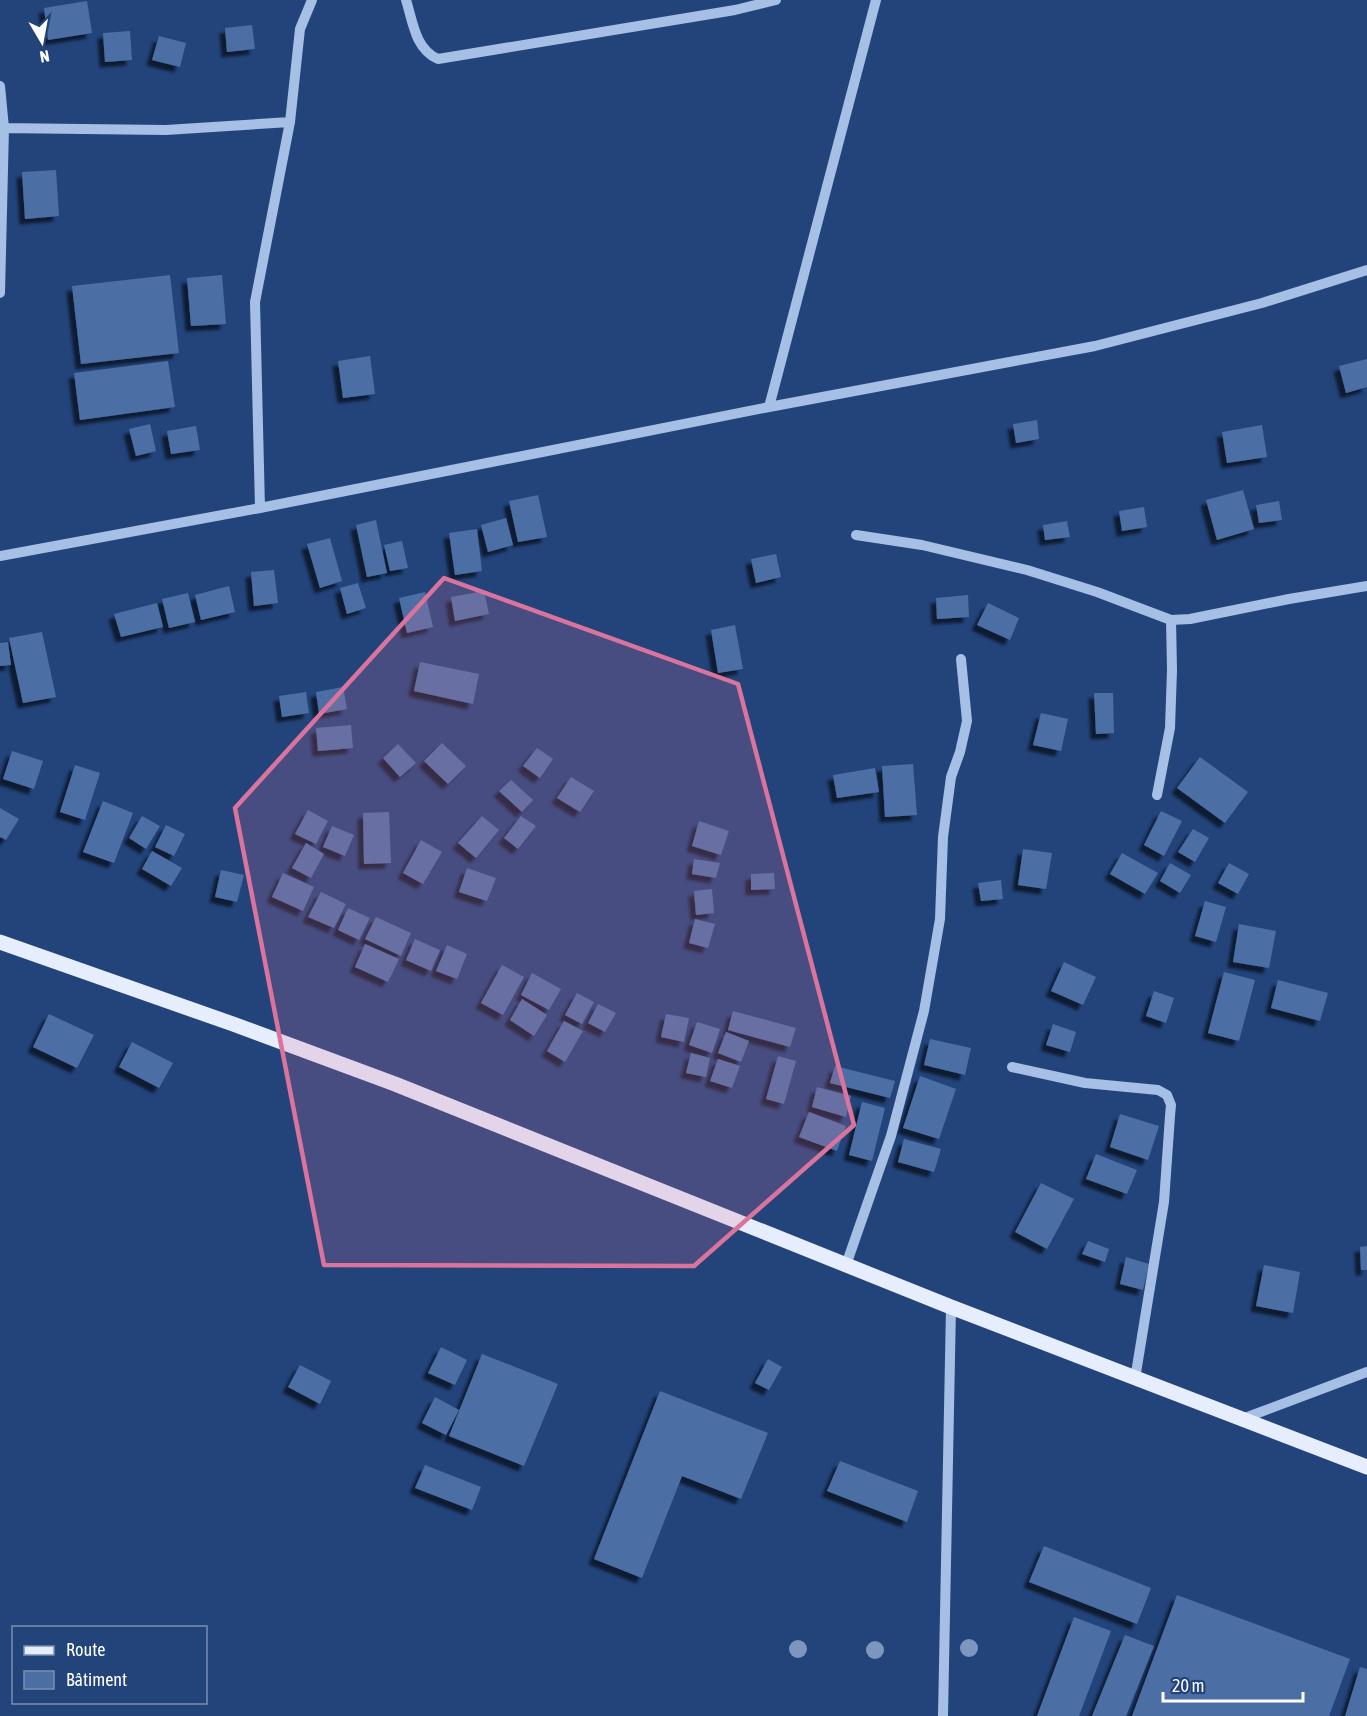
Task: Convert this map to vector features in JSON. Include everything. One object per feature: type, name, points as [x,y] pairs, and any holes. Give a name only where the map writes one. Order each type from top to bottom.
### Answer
[{"type":"main road","points":[[0,942],[396,1083],[1135,1380],[1367,1467]]},
{"type":"street","points":[[260,508],[255,302],[290,122],[300,29],[312,0]]},
{"type":"street","points":[[406,0],[419,44],[427,54],[438,59],[735,10],[776,0]]},
{"type":"street","points":[[769,406],[876,0]]},
{"type":"street","points":[[0,86],[2,128],[0,293]]},
{"type":"street","points":[[2,128],[166,130],[290,122]]},
{"type":"street","points":[[0,556],[260,508],[769,406],[1095,346],[1262,303],[1367,270]]},
{"type":"street","points":[[856,535],[922,545],[1027,570],[1097,592],[1170,620],[1190,619],[1367,586]]},
{"type":"street","points":[[1157,795],[1170,728],[1172,670],[1170,620]]},
{"type":"street","points":[[846,1265],[891,1136],[930,982],[940,919],[943,837],[951,777],[967,721],[961,659]]},
{"type":"street","points":[[1012,1067],[1085,1083],[1158,1090],[1167,1095],[1171,1105],[1164,1202],[1135,1380]]},
{"type":"street","points":[[943,1716],[951,1307]]},
{"type":"street","points":[[1242,1419],[1367,1372]]},
{"type":"highlighted area","points":[[444,578],[738,684],[854,1125],[694,1266],[324,1265],[235,808]]},
{"type":"building","points":[[87,1],[92,33],[48,40],[44,8]]},
{"type":"building","points":[[252,25],[255,49],[227,52],[225,28]]},
{"type":"building","points":[[130,31],[132,60],[105,62],[103,33]]},
{"type":"building","points":[[159,36],[186,43],[180,67],[152,60]]},
{"type":"building","points":[[56,170],[59,216],[25,219],[22,172]]},
{"type":"building","points":[[170,275],[179,353],[81,364],[72,286]]},
{"type":"building","points":[[222,275],[226,324],[191,326],[187,278]]},
{"type":"building","points":[[370,356],[375,394],[343,398],[338,361]]},
{"type":"building","points":[[1367,359],[1367,387],[1346,393],[1339,366]]},
{"type":"building","points":[[168,361],[175,407],[80,420],[74,373]]},
{"type":"building","points":[[1037,420],[1039,439],[1016,443],[1013,424]]},
{"type":"building","points":[[150,424],[156,451],[136,456],[129,429]]},
{"type":"building","points":[[1262,425],[1267,457],[1227,463],[1222,432]]},
{"type":"building","points":[[196,426],[200,450],[171,454],[167,431]]},
{"type":"building","points":[[1243,490],[1254,529],[1217,540],[1206,500]]},
{"type":"building","points":[[538,495],[547,537],[518,542],[509,501]]},
{"type":"building","points":[[1279,501],[1282,520],[1259,523],[1256,505]]},
{"type":"building","points":[[1144,507],[1147,527],[1122,531],[1119,511]]},
{"type":"building","points":[[506,518],[513,545],[488,552],[481,525]]},
{"type":"building","points":[[376,520],[387,573],[367,577],[356,525]]},
{"type":"building","points":[[1067,521],[1070,537],[1045,540],[1043,525]]},
{"type":"building","points":[[477,529],[482,571],[455,575],[449,533]]},
{"type":"building","points":[[330,538],[342,581],[320,588],[307,544]]},
{"type":"building","points":[[402,541],[408,568],[390,571],[384,545]]},
{"type":"building","points":[[776,554],[781,577],[756,583],[751,559]]},
{"type":"building","points":[[274,570],[278,603],[254,606],[251,572]]},
{"type":"building","points":[[358,583],[366,608],[347,614],[340,588]]},
{"type":"building","points":[[229,586],[235,612],[201,620],[195,595]]},
{"type":"building","points":[[484,591],[489,614],[455,621],[451,597]]},
{"type":"building","points":[[425,592],[433,627],[407,633],[399,598]]},
{"type":"building","points":[[188,593],[195,622],[169,628],[162,599]]},
{"type":"building","points":[[968,595],[969,617],[937,619],[936,598]]},
{"type":"building","points":[[157,603],[163,627],[121,637],[114,614]]},
{"type":"building","points":[[988,603],[1019,618],[1010,640],[977,625]]},
{"type":"building","points":[[735,625],[743,669],[718,673],[711,630]]},
{"type":"building","points":[[42,632],[56,697],[23,703],[9,638]]},
{"type":"building","points":[[8,642],[11,665],[0,666],[0,643]]},
{"type":"building","points":[[420,662],[479,674],[473,704],[414,691]]},
{"type":"building","points":[[343,687],[347,709],[319,714],[316,692]]},
{"type":"building","points":[[306,692],[309,713],[282,717],[279,696]]},
{"type":"building","points":[[1094,693],[1113,693],[1114,733],[1096,734]]},
{"type":"building","points":[[1041,713],[1068,719],[1061,751],[1033,745]]},
{"type":"building","points":[[351,725],[353,748],[318,751],[316,728]]},
{"type":"building","points":[[442,743],[466,766],[448,784],[424,761]]},
{"type":"building","points":[[398,744],[416,763],[400,777],[383,758]]},
{"type":"building","points":[[537,748],[553,759],[540,778],[523,766]]},
{"type":"building","points":[[12,751],[43,761],[34,789],[3,779]]},
{"type":"building","points":[[1200,757],[1248,792],[1225,823],[1177,788]]},
{"type":"building","points":[[913,764],[917,815],[885,817],[882,766]]},
{"type":"building","points":[[75,765],[100,773],[85,820],[60,812]]},
{"type":"building","points":[[875,768],[879,792],[837,798],[833,775]]},
{"type":"building","points":[[571,777],[594,791],[580,812],[557,798]]},
{"type":"building","points":[[511,780],[533,800],[522,812],[499,791]]},
{"type":"building","points":[[103,801],[133,813],[114,863],[83,852]]},
{"type":"building","points":[[0,808],[19,819],[6,840],[0,837]]},
{"type":"building","points":[[308,810],[328,821],[316,844],[295,834]]},
{"type":"building","points":[[1161,811],[1182,821],[1164,856],[1144,845]]},
{"type":"building","points":[[389,812],[391,863],[364,864],[363,813]]},
{"type":"building","points":[[142,816],[160,826],[146,849],[129,838]]},
{"type":"building","points":[[482,816],[499,830],[476,858],[458,843]]},
{"type":"building","points":[[521,816],[536,826],[518,849],[504,838]]},
{"type":"building","points":[[699,821],[729,831],[721,855],[692,846]]},
{"type":"building","points":[[166,825],[185,834],[174,856],[155,847]]},
{"type":"building","points":[[332,826],[354,835],[345,856],[323,847]]},
{"type":"building","points":[[1193,829],[1209,838],[1195,862],[1178,852]]},
{"type":"building","points":[[421,840],[442,852],[423,884],[403,873]]},
{"type":"building","points":[[306,843],[324,854],[311,878],[292,868]]},
{"type":"building","points":[[1023,849],[1052,853],[1046,889],[1018,885]]},
{"type":"building","points":[[152,851],[182,868],[171,886],[142,869]]},
{"type":"building","points":[[1122,853],[1158,873],[1145,894],[1110,874]]},
{"type":"building","points":[[694,859],[720,863],[716,878],[692,874]]},
{"type":"building","points":[[1170,863],[1191,875],[1180,893],[1160,881]]},
{"type":"building","points":[[1229,863],[1249,874],[1238,894],[1218,883]]},
{"type":"building","points":[[467,868],[496,878],[487,901],[459,892]]},
{"type":"building","points":[[221,870],[244,875],[237,902],[215,897]]},
{"type":"building","points":[[283,873],[314,887],[303,911],[272,897]]},
{"type":"building","points":[[774,873],[775,889],[751,890],[751,874]]},
{"type":"building","points":[[1001,880],[1003,899],[981,901],[978,883]]},
{"type":"building","points":[[712,889],[714,913],[696,915],[694,891]]},
{"type":"building","points":[[321,892],[346,904],[334,928],[308,917]]},
{"type":"building","points":[[1205,901],[1226,907],[1216,942],[1195,936]]},
{"type":"building","points":[[348,908],[370,918],[359,940],[338,930]]},
{"type":"building","points":[[376,917],[411,933],[401,956],[365,939]]},
{"type":"building","points":[[695,919],[715,924],[708,948],[689,943]]},
{"type":"building","points":[[1239,924],[1276,931],[1269,968],[1233,962]]},
{"type":"building","points":[[415,939],[440,950],[431,971],[406,960]]},
{"type":"building","points":[[365,944],[399,959],[388,982],[355,967]]},
{"type":"building","points":[[447,945],[467,954],[457,979],[436,971]]},
{"type":"building","points":[[1064,962],[1096,977],[1083,1005],[1051,991]]},
{"type":"building","points":[[502,965],[524,977],[503,1015],[481,1003]]},
{"type":"building","points":[[1224,972],[1255,980],[1239,1041],[1208,1033]]},
{"type":"building","points":[[532,973],[561,989],[549,1010],[521,995]]},
{"type":"building","points":[[1278,980],[1328,993],[1320,1021],[1271,1008]]},
{"type":"building","points":[[1154,991],[1174,998],[1166,1023],[1146,1016]]},
{"type":"building","points":[[577,993],[594,1002],[582,1024],[565,1015]]},
{"type":"building","points":[[522,999],[547,1015],[534,1036],[510,1020]]},
{"type":"building","points":[[598,1004],[616,1013],[605,1032],[588,1023]]},
{"type":"building","points":[[733,1011],[796,1028],[790,1047],[728,1030]]},
{"type":"building","points":[[49,1014],[94,1035],[77,1068],[33,1047]]},
{"type":"building","points":[[666,1014],[689,1018],[684,1042],[661,1037]]},
{"type":"building","points":[[564,1021],[583,1031],[565,1062],[547,1051]]},
{"type":"building","points":[[697,1022],[720,1029],[712,1053],[689,1045]]},
{"type":"building","points":[[1053,1024],[1076,1032],[1070,1052],[1046,1045]]},
{"type":"building","points":[[726,1032],[749,1041],[741,1062],[718,1053]]},
{"type":"building","points":[[930,1039],[971,1048],[965,1075],[924,1065]]},
{"type":"building","points":[[132,1042],[173,1063],[159,1088],[119,1067]]},
{"type":"building","points":[[691,1053],[710,1058],[706,1077],[686,1073]]},
{"type":"building","points":[[778,1056],[796,1061],[784,1104],[766,1099]]},
{"type":"building","points":[[718,1059],[740,1066],[732,1088],[710,1081]]},
{"type":"building","points":[[835,1066],[895,1081],[890,1098],[830,1083]]},
{"type":"building","points":[[920,1076],[956,1089],[939,1139],[903,1128]]},
{"type":"building","points":[[817,1087],[851,1096],[846,1117],[812,1107]]},
{"type":"building","points":[[862,1102],[885,1108],[872,1161],[849,1155]]},
{"type":"building","points":[[809,1112],[846,1126],[837,1151],[799,1137]]},
{"type":"building","points":[[1120,1114],[1159,1126],[1148,1160],[1110,1147]]},
{"type":"building","points":[[904,1139],[941,1149],[934,1172],[898,1162]]},
{"type":"building","points":[[1096,1154],[1137,1170],[1127,1194],[1086,1179]]},
{"type":"building","points":[[1041,1183],[1074,1199],[1047,1249],[1015,1232]]},
{"type":"building","points":[[1088,1241],[1109,1249],[1105,1262],[1082,1254]]},
{"type":"building","points":[[1367,1246],[1367,1270],[1361,1270],[1360,1247]]},
{"type":"building","points":[[1126,1257],[1149,1264],[1143,1290],[1120,1284]]},
{"type":"building","points":[[1264,1265],[1300,1272],[1293,1313],[1256,1306]]},
{"type":"building","points":[[441,1347],[467,1360],[455,1385],[428,1373]]},
{"type":"building","points":[[482,1354],[558,1384],[524,1466],[449,1436]]},
{"type":"building","points":[[768,1359],[782,1367],[769,1390],[755,1383]]},
{"type":"building","points":[[300,1365],[331,1381],[320,1404],[288,1387]]},
{"type":"building","points":[[660,1391],[768,1433],[741,1499],[682,1476],[642,1578],[594,1559]]},
{"type":"building","points":[[435,1397],[459,1410],[446,1435],[422,1423]]},
{"type":"building","points":[[840,1461],[918,1491],[907,1522],[827,1491]]},
{"type":"building","points":[[425,1465],[481,1487],[472,1510],[415,1488]]},
{"type":"building","points":[[1044,1546],[1151,1588],[1137,1624],[1029,1582]]},
{"type":"building","points":[[1177,1595],[1350,1659],[1329,1716],[1132,1716]]},
{"type":"building","points":[[1074,1617],[1111,1631],[1079,1716],[1037,1716]]},
{"type":"building","points":[[1125,1635],[1154,1646],[1126,1716],[1092,1716]]},
{"type":"building","points":[[1360,1667],[1367,1669],[1367,1716],[1345,1716]]}]
